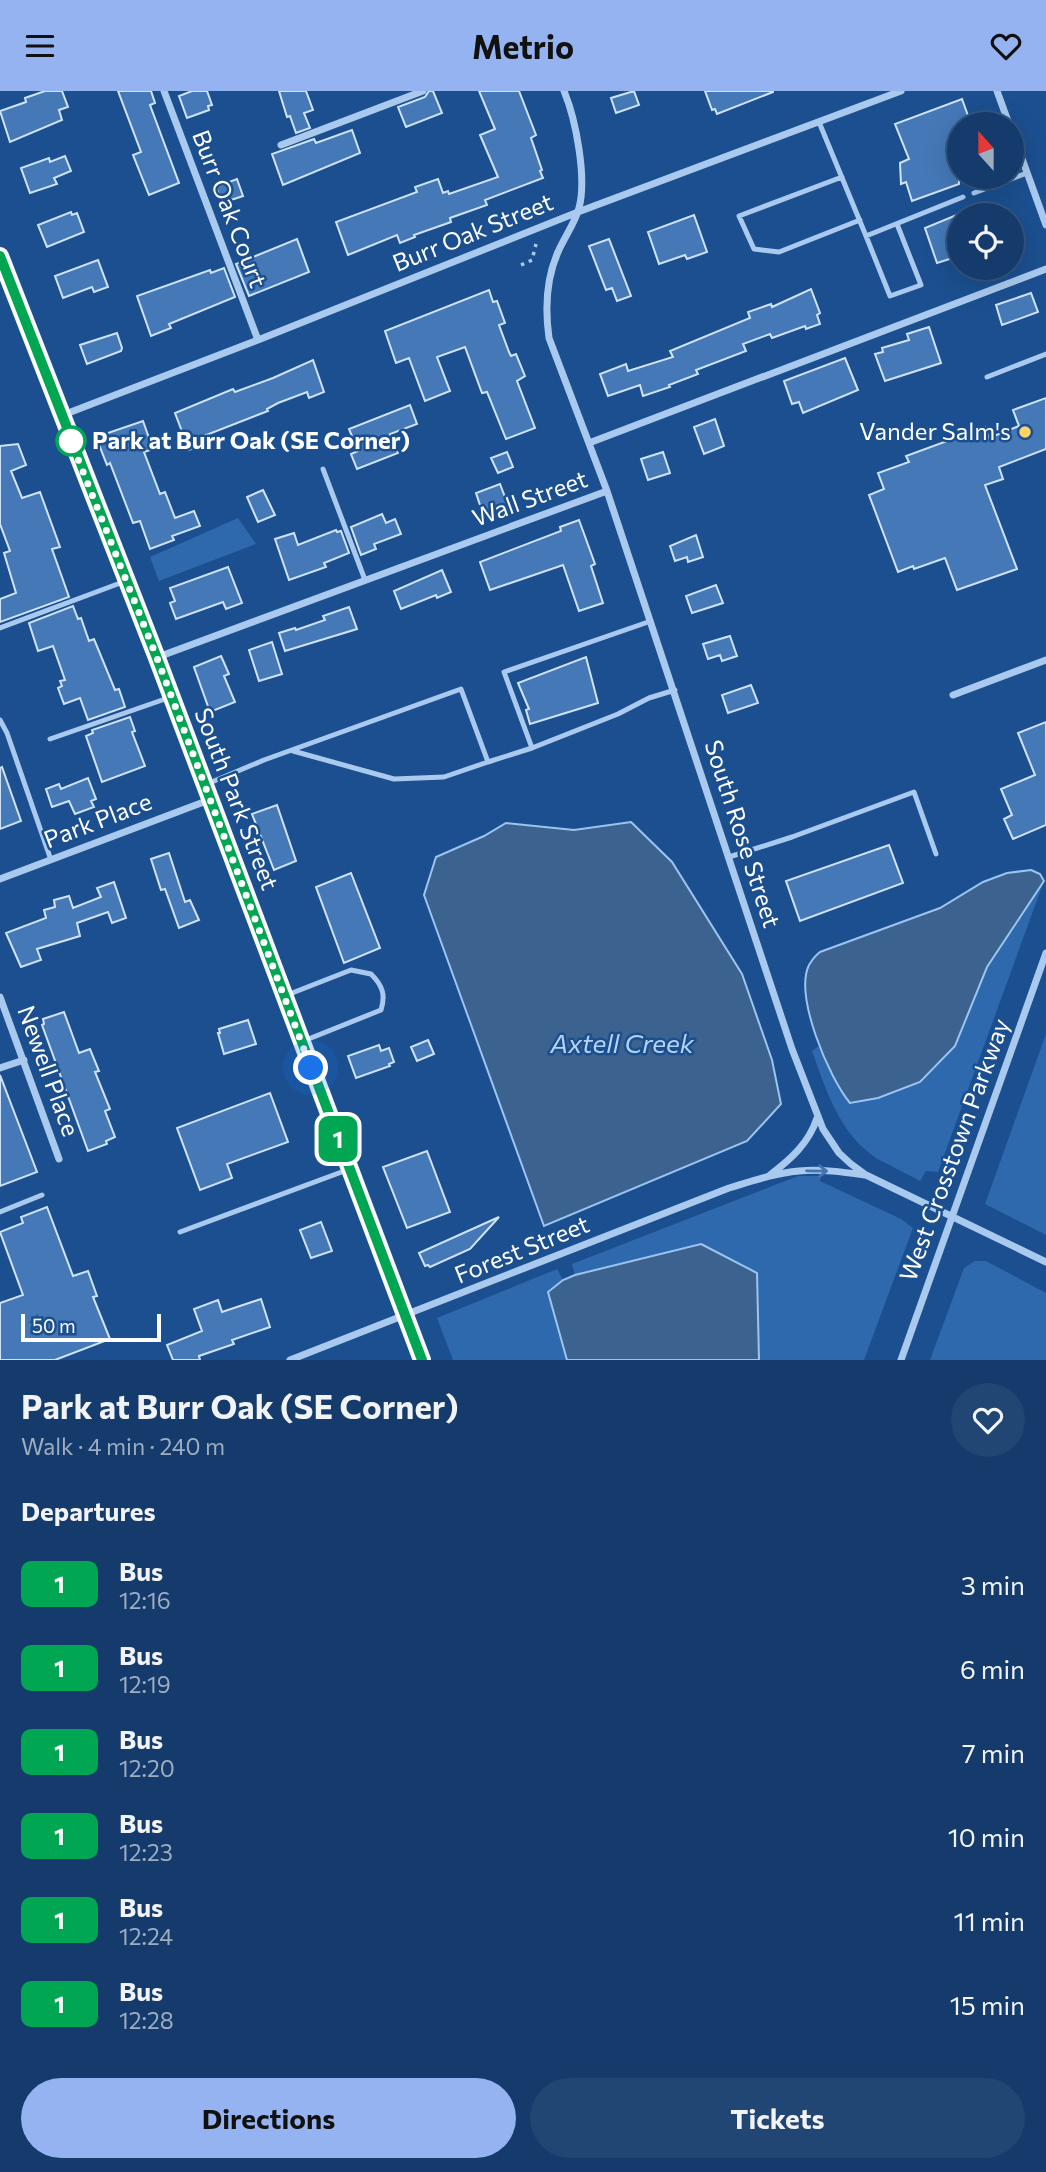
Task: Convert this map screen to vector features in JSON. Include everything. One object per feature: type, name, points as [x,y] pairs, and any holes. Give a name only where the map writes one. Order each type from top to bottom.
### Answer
[{"type":"main road","name":"South Park Street","points":[[0,256],[157,658],[422,1360]]},
{"type":"street","name":"Burr Oak Court","points":[[164,91],[258,340]]},
{"type":"street","points":[[281,145],[423,91]]},
{"type":"street","points":[[564,91],[581,161],[583,191],[578,212],[554,263],[548,288],[546,317],[549,338],[589,443]]},
{"type":"street","name":"Burr Oak Street","points":[[61,415],[258,340],[578,212],[901,91]]},
{"type":"street","points":[[997,91],[1005,112]]},
{"type":"street","points":[[1024,165],[1046,225]]},
{"type":"street","points":[[1037,201],[1046,198]]},
{"type":"street","name":"Wall Street","points":[[157,658],[607,491],[589,443],[1046,269]]},
{"type":"street","name":"South Rose Street","points":[[607,491],[792,1049],[818,1117],[839,1153],[866,1175]]},
{"type":"street","points":[[953,695],[1046,660]]},
{"type":"street","name":"Park Place","points":[[0,879],[51,860],[207,792]]},
{"type":"street","name":"West Crosstown Parkway","points":[[901,1360],[1046,953]]},
{"type":"street","name":"Newell Place","points":[[0,997],[59,1159]]},
{"type":"street","points":[[0,1068],[24,1060]]},
{"type":"street","name":"Forest Street","points":[[768,1177],[799,1151],[814,1129],[818,1117]]},
{"type":"street","name":"Forest Street","points":[[290,1360],[729,1188],[768,1177],[810,1170],[866,1175]]},
{"type":"street","points":[[866,1175],[1046,1262]]},
{"type":"lane","points":[[819,122],[890,296],[921,285],[897,224]]},
{"type":"lane","points":[[974,193],[1027,173]]},
{"type":"lane","points":[[842,177],[739,216],[754,249],[779,252],[860,220]]},
{"type":"lane","points":[[866,236],[963,197]]},
{"type":"lane","points":[[986,377],[1046,354]]},
{"type":"lane","points":[[323,469],[365,580]]},
{"type":"lane","points":[[0,628],[126,581]]},
{"type":"lane","points":[[532,748],[504,672],[651,621]]},
{"type":"lane","points":[[207,792],[292,751],[461,689],[488,762]]},
{"type":"lane","points":[[292,751],[394,779],[444,777],[532,748],[618,714],[649,698],[675,690]]},
{"type":"lane","points":[[50,739],[171,697]]},
{"type":"lane","points":[[0,720],[7,733],[51,860]]},
{"type":"lane","points":[[729,857],[914,792],[936,854]]},
{"type":"lane","points":[[284,996],[351,970],[371,974],[383,990],[384,1002],[381,1010],[301,1042]]},
{"type":"lane","points":[[180,1232],[349,1169]]},
{"type":"lane","points":[[0,1212],[42,1195]]},
{"type":"path","points":[[521,265],[533,260],[536,244]]},
{"type":"shaded area","points":[[238,518],[256,544],[159,581],[150,557]]},
{"type":"shaded area","points":[[1044,881],[938,1172],[926,1171],[920,1181],[876,1158],[852,1136],[835,1110],[812,1051],[820,1045],[838,1088],[850,1103],[878,1098],[920,1082],[955,1046],[987,967]]},
{"type":"shaded area","points":[[1046,1034],[1046,1235],[985,1204]]},
{"type":"shaded area","points":[[798,1176],[821,1176],[820,1181],[901,1219],[913,1228],[864,1360],[759,1360],[757,1273],[701,1244],[575,1275],[572,1264]]},
{"type":"shaded area","points":[[975,1261],[986,1261],[1046,1293],[1046,1360],[930,1360],[964,1268]]},
{"type":"shaded area","points":[[557,1269],[563,1280],[548,1293],[567,1360],[453,1360],[437,1318]]},
{"type":"water","name":"Axtell Creek","points":[[631,822],[672,862],[742,974],[772,1060],[781,1104],[747,1141],[544,1226],[424,895],[436,857],[506,823],[574,830]]},
{"type":"water","points":[[1031,870],[1040,874],[1044,881],[987,967],[955,1046],[920,1082],[878,1098],[850,1103],[824,1057],[810,1016],[806,979],[813,959],[820,952],[940,908],[983,882],[1007,873]]},
{"type":"water","points":[[701,1244],[757,1273],[759,1360],[567,1360],[548,1292],[563,1280],[575,1275]]},
{"type":"building","points":[[45,91],[62,91],[68,107],[59,110],[62,120],[10,142],[0,111],[26,102],[25,98]]},
{"type":"building","points":[[118,91],[151,91],[155,103],[150,105],[179,183],[149,195],[133,155],[141,152]]},
{"type":"building","points":[[192,91],[207,91],[212,105],[208,106],[209,110],[187,118],[179,96]]},
{"type":"building","points":[[279,91],[306,91],[313,110],[304,113],[310,128],[296,133],[290,116],[287,117]]},
{"type":"building","points":[[429,91],[433,91],[442,113],[406,127],[398,107],[425,97]]},
{"type":"building","points":[[479,91],[519,91],[536,135],[531,138],[543,178],[485,200],[487,205],[450,218],[451,222],[400,243],[397,235],[348,255],[336,222],[417,192],[415,187],[438,179],[443,193],[448,191],[449,194],[498,177],[480,135],[495,129]]},
{"type":"building","points":[[634,91],[639,105],[616,113],[611,98]]},
{"type":"building","points":[[705,91],[773,92],[717,114],[715,109],[712,110]]},
{"type":"building","points":[[962,99],[967,112],[947,112],[947,188],[912,201],[906,182],[901,184],[900,163],[909,159],[895,124]]},
{"type":"building","points":[[352,130],[360,153],[283,185],[272,154],[314,139],[316,143]]},
{"type":"building","points":[[65,156],[71,171],[54,178],[57,184],[30,193],[21,168],[49,158],[50,162]]},
{"type":"building","points":[[237,179],[243,196],[222,203],[216,187]]},
{"type":"building","points":[[71,212],[72,215],[77,213],[84,232],[47,247],[38,225]]},
{"type":"building","points":[[694,215],[707,252],[687,259],[685,255],[659,264],[648,232]]},
{"type":"building","points":[[947,219],[947,260],[937,263],[925,228]]},
{"type":"building","points":[[297,239],[309,272],[249,296],[236,264]]},
{"type":"building","points":[[609,239],[631,296],[617,301],[612,288],[606,290],[589,246]]},
{"type":"building","points":[[98,260],[108,287],[94,292],[92,287],[63,298],[55,276]]},
{"type":"building","points":[[224,268],[235,297],[169,324],[171,328],[151,336],[137,296],[210,270],[211,273]]},
{"type":"building","points":[[811,289],[820,313],[817,315],[820,324],[806,329],[805,326],[772,338],[770,334],[743,344],[746,351],[696,370],[698,374],[669,385],[670,387],[643,396],[640,385],[608,396],[600,374],[626,364],[628,371],[673,357],[670,351],[750,318],[748,312],[771,304],[772,307]]},
{"type":"building","points":[[489,290],[493,302],[497,301],[505,323],[499,325],[509,352],[511,356],[516,354],[525,376],[517,381],[535,428],[506,439],[487,392],[482,393],[465,347],[437,357],[450,391],[425,401],[409,358],[396,363],[385,331]]},
{"type":"building","points":[[1031,293],[1038,312],[1002,325],[996,305]]},
{"type":"building","points":[[929,327],[941,363],[885,381],[875,354],[883,352],[882,348],[909,340],[907,334]]},
{"type":"building","points":[[117,333],[121,351],[87,364],[80,345]]},
{"type":"building","points":[[845,358],[858,390],[803,413],[799,402],[792,404],[784,381]]},
{"type":"building","points":[[313,360],[324,392],[309,398],[307,392],[278,403],[267,409],[268,411],[201,437],[204,444],[189,450],[175,413],[233,389],[235,392],[273,378]]},
{"type":"building","points":[[1046,398],[1046,449],[999,467],[1003,479],[985,485],[1017,569],[957,590],[945,558],[898,572],[869,495],[884,489],[878,473],[909,462],[906,456],[985,427],[989,438],[1019,426],[1013,410]]},
{"type":"building","points":[[410,405],[417,424],[390,434],[398,453],[357,469],[351,454],[358,451],[349,429]]},
{"type":"building","points":[[715,419],[724,446],[704,454],[694,427]]},
{"type":"building","points":[[143,421],[153,449],[144,452],[160,494],[165,492],[175,518],[194,511],[200,526],[172,536],[174,540],[150,549],[140,521],[133,523],[110,463],[107,465],[96,437]]},
{"type":"building","points":[[18,444],[26,465],[11,471],[22,498],[40,492],[60,547],[52,549],[69,597],[0,622],[0,599],[16,593],[4,553],[10,551],[0,524],[0,446]]},
{"type":"building","points":[[507,452],[513,467],[498,473],[491,458]]},
{"type":"building","points":[[663,452],[670,473],[648,480],[641,459]]},
{"type":"building","points":[[500,484],[508,505],[483,514],[476,493]]},
{"type":"building","points":[[263,490],[275,515],[258,522],[247,497]]},
{"type":"building","points":[[382,514],[386,523],[395,519],[401,534],[374,544],[376,549],[361,555],[351,527]]},
{"type":"building","points":[[579,520],[595,564],[591,566],[603,603],[579,611],[563,565],[490,590],[480,562],[561,531],[560,527]]},
{"type":"building","points":[[336,530],[341,531],[349,553],[324,563],[326,567],[289,580],[275,539],[294,533],[298,545]]},
{"type":"building","points":[[696,535],[703,557],[688,562],[687,557],[675,561],[670,546]]},
{"type":"building","points":[[228,567],[242,603],[226,609],[223,602],[176,619],[170,603],[175,601],[170,588]]},
{"type":"building","points":[[442,570],[451,592],[401,609],[394,591]]},
{"type":"building","points":[[716,585],[723,603],[692,613],[686,596]]},
{"type":"building","points":[[73,606],[78,619],[81,618],[89,641],[94,639],[125,707],[88,720],[80,698],[64,704],[58,688],[62,686],[60,681],[65,680],[53,646],[38,651],[29,623]]},
{"type":"building","points":[[349,607],[357,629],[285,651],[279,633],[325,620],[323,616]]},
{"type":"building","points":[[730,636],[737,656],[722,661],[720,655],[708,659],[703,644]]},
{"type":"building","points":[[272,642],[282,674],[259,681],[249,650]]},
{"type":"building","points":[[221,656],[229,674],[224,676],[235,702],[210,712],[194,667]]},
{"type":"building","points":[[586,657],[598,703],[530,724],[526,710],[529,709],[518,683]]},
{"type":"building","points":[[751,685],[758,703],[728,713],[722,695]]},
{"type":"building","points":[[130,717],[135,731],[132,732],[145,766],[102,782],[86,736],[93,733],[92,730]]},
{"type":"building","points":[[1046,722],[1046,825],[1013,839],[1004,819],[1012,815],[1001,789],[1035,775],[1018,733]]},
{"type":"building","points":[[2,767],[21,821],[0,829],[0,768]]},
{"type":"building","points":[[88,778],[96,799],[91,801],[94,807],[75,814],[69,801],[52,807],[46,789],[59,784],[61,789]]},
{"type":"building","points":[[277,805],[296,861],[274,870],[252,814]]},
{"type":"building","points":[[889,845],[903,883],[800,921],[786,881]]},
{"type":"building","points":[[169,853],[185,902],[190,900],[199,920],[179,928],[165,889],[161,890],[151,859]]},
{"type":"building","points":[[351,873],[380,948],[344,963],[316,887]]},
{"type":"building","points":[[114,882],[126,918],[112,923],[108,912],[77,923],[80,936],[37,949],[41,960],[21,967],[6,933],[46,918],[44,910],[55,907],[54,900],[69,896],[73,908],[101,897],[97,888]]},
{"type":"building","points":[[64,1012],[79,1053],[90,1049],[99,1071],[95,1072],[110,1109],[105,1111],[115,1137],[106,1141],[107,1144],[88,1151],[42,1025],[43,1019]]},
{"type":"building","points":[[248,1020],[256,1044],[224,1054],[219,1029]]},
{"type":"building","points":[[428,1040],[434,1054],[417,1061],[411,1047]]},
{"type":"building","points":[[379,1045],[381,1051],[389,1048],[394,1062],[389,1064],[390,1066],[356,1078],[348,1056]]},
{"type":"building","points":[[0,1075],[37,1172],[0,1186]]},
{"type":"building","points":[[270,1093],[288,1142],[227,1164],[232,1178],[200,1190],[177,1128]]},
{"type":"building","points":[[427,1151],[450,1212],[407,1228],[383,1167]]},
{"type":"building","points":[[47,1207],[73,1276],[88,1271],[97,1296],[93,1297],[110,1339],[55,1360],[0,1360],[0,1303],[23,1295],[0,1232],[23,1223],[21,1217]]},
{"type":"building","points":[[499,1217],[470,1249],[430,1267],[425,1266],[419,1253]]},
{"type":"building","points":[[321,1222],[332,1251],[311,1258],[300,1230]]},
{"type":"building","points":[[261,1299],[270,1327],[232,1340],[234,1344],[199,1356],[200,1360],[173,1360],[167,1345],[202,1331],[194,1309],[218,1300],[222,1312]]},
{"type":"bus line","name":"1","points":[[0,256],[157,658],[422,1360]]},
{"type":"place","name":"Vander Salm's","points":[[1025,432]]},
{"type":"place","name":"Park at Burr Oak (SE Corner)","points":[[71,441]]},
{"type":"route","points":[[71,441],[70,439],[157,658],[311,1068]]}]
